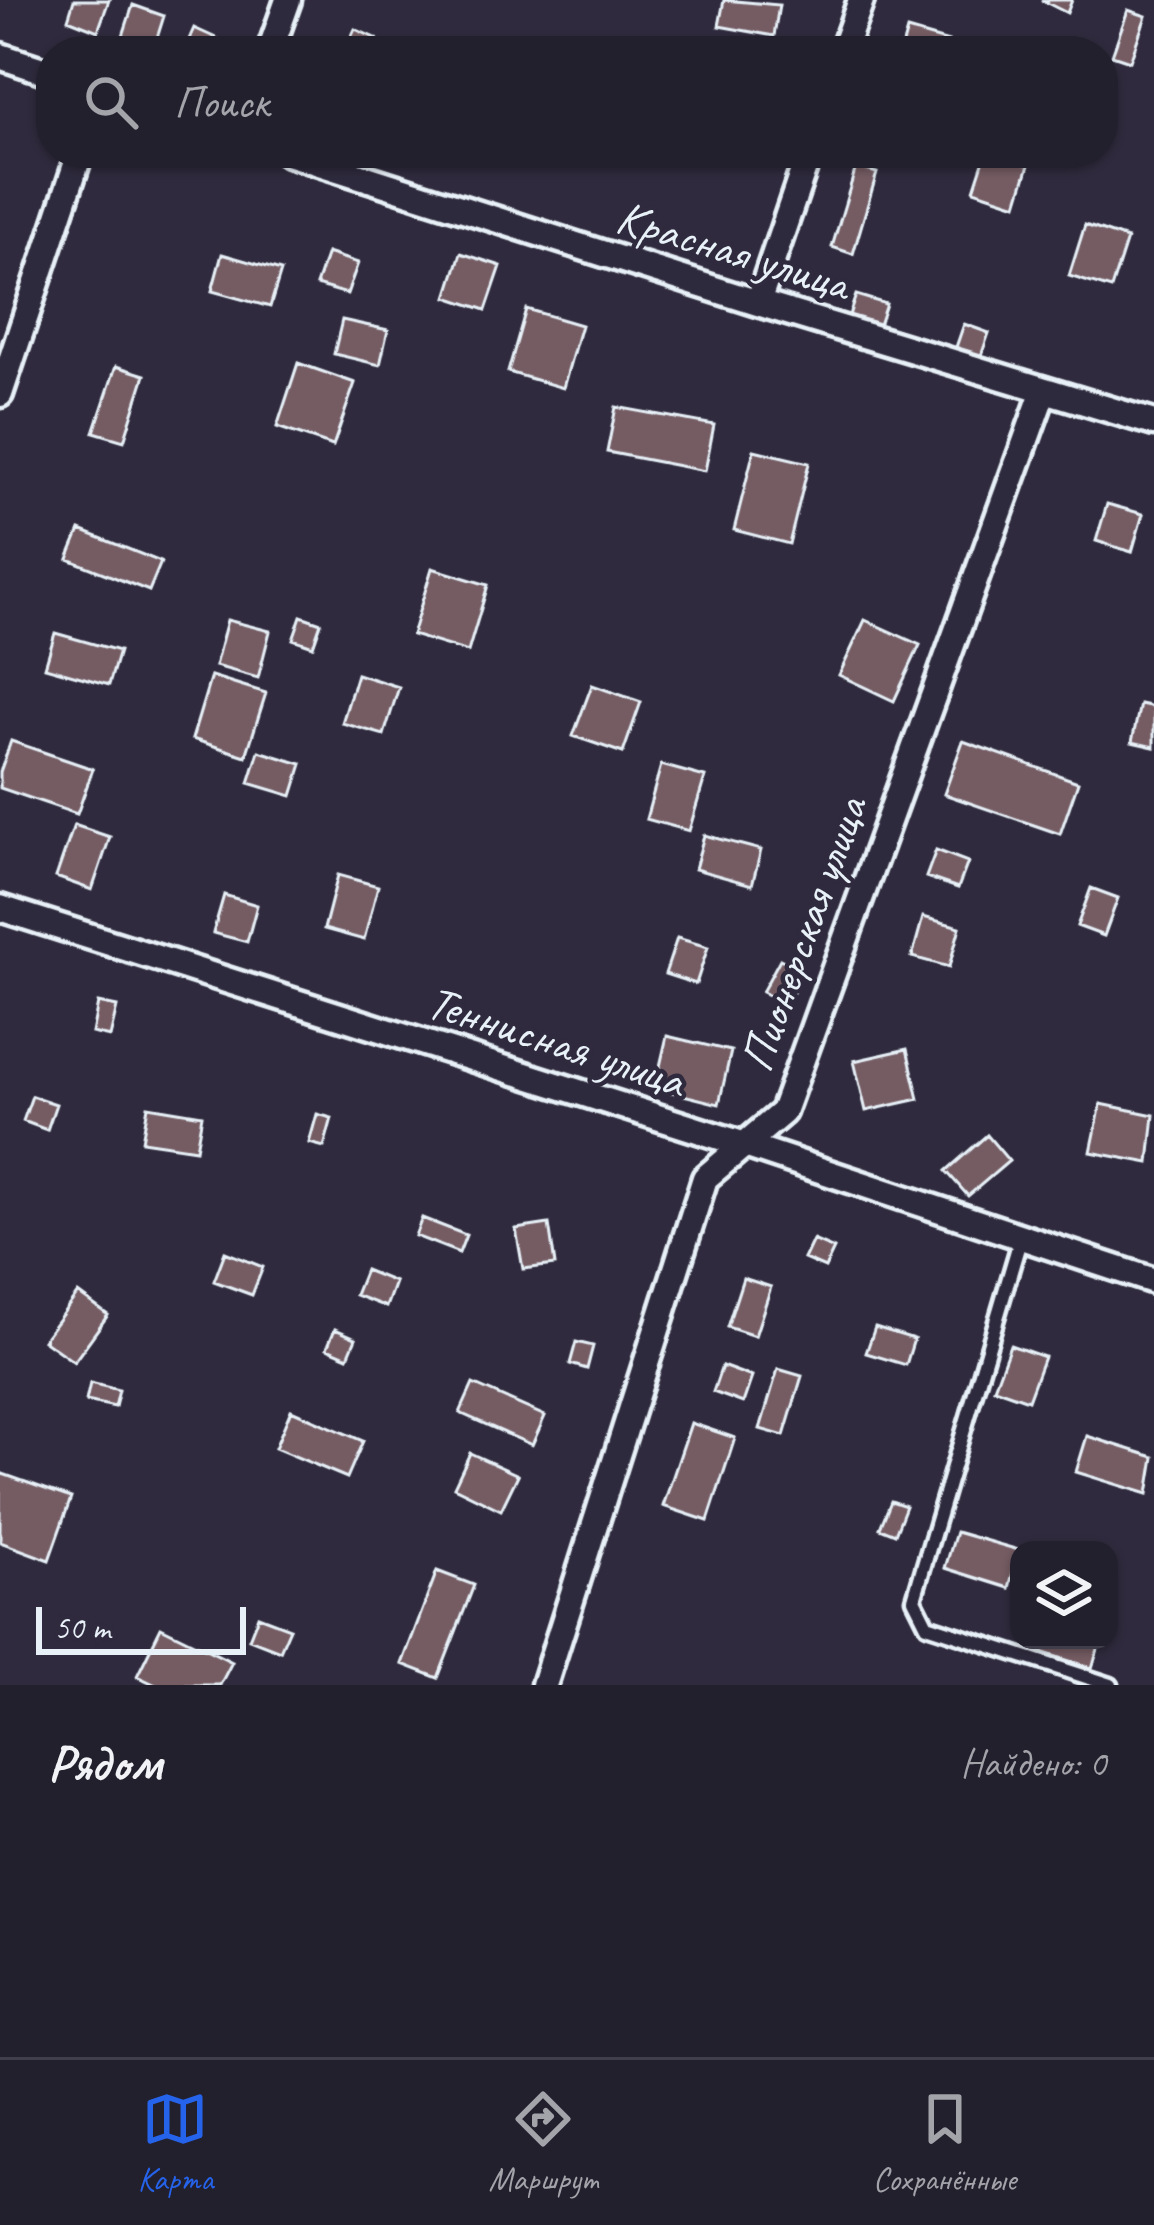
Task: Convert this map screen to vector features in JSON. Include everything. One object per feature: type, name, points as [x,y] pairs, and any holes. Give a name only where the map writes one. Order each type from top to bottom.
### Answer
[{"type":"street","points":[[275,36],[288,0]]},
{"type":"street","points":[[848,36],[861,0]]},
{"type":"street","points":[[0,56],[36,68]]},
{"type":"street","points":[[0,394],[75,168]]},
{"type":"street","name":"Красная улица","points":[[335,168],[1154,423]]},
{"type":"street","points":[[758,303],[804,168]]},
{"type":"street","name":"Пионерская улица","points":[[544,1685],[704,1178],[783,1112],[1044,390]]},
{"type":"street","name":"Теннисная улица","points":[[0,908],[742,1144],[1154,1281]]},
{"type":"lane","points":[[1021,1237],[914,1599],[927,1625],[1111,1685]]},
{"type":"building","points":[[74,0],[109,0],[98,31],[68,19]]},
{"type":"building","points":[[724,0],[779,5],[774,36],[719,26]]},
{"type":"building","points":[[1041,0],[1072,0],[1067,13]]},
{"type":"building","points":[[133,5],[164,16],[158,36],[123,36]]},
{"type":"building","points":[[1128,10],[1146,16],[1130,61],[1118,57],[1118,38]]},
{"type":"building","points":[[856,168],[877,173],[853,254],[832,247]]},
{"type":"building","points":[[981,168],[1028,168],[1017,204],[974,190]]},
{"type":"building","points":[[1085,225],[1127,239],[1111,289],[1069,276]]},
{"type":"building","points":[[327,253],[358,263],[347,294],[316,285]]},
{"type":"building","points":[[461,253],[501,266],[486,310],[447,297]]},
{"type":"building","points":[[222,254],[281,271],[270,307],[212,291]]},
{"type":"building","points":[[856,295],[886,304],[878,328],[848,318]]},
{"type":"building","points":[[526,309],[581,325],[563,388],[508,372]]},
{"type":"building","points":[[342,320],[388,330],[380,365],[334,354]]},
{"type":"building","points":[[964,324],[989,333],[980,359],[955,350]]},
{"type":"building","points":[[298,363],[355,383],[333,446],[277,427]]},
{"type":"building","points":[[116,366],[145,375],[124,441],[94,432]]},
{"type":"building","points":[[616,407],[714,425],[705,471],[607,452]]},
{"type":"building","points":[[754,450],[809,463],[789,544],[734,530]]},
{"type":"building","points":[[1107,504],[1143,514],[1132,552],[1096,541]]},
{"type":"building","points":[[80,530],[161,562],[149,591],[68,559]]},
{"type":"building","points":[[432,568],[488,585],[468,652],[412,635]]},
{"type":"building","points":[[301,616],[321,623],[313,646],[293,639]]},
{"type":"building","points":[[227,620],[270,631],[258,678],[215,666]]},
{"type":"building","points":[[865,620],[920,645],[894,701],[839,675]]},
{"type":"building","points":[[55,633],[119,651],[109,685],[45,667]]},
{"type":"building","points":[[357,674],[399,687],[384,735],[342,723]]},
{"type":"building","points":[[211,676],[266,693],[246,756],[192,739]]},
{"type":"building","points":[[592,685],[641,702],[623,753],[573,736]]},
{"type":"building","points":[[1140,704],[1154,707],[1154,747],[1132,742]]},
{"type":"building","points":[[11,741],[93,769],[77,814],[0,788],[0,772]]},
{"type":"building","points":[[963,741],[1078,782],[1060,834],[944,794]]},
{"type":"building","points":[[259,751],[302,764],[292,796],[249,783]]},
{"type":"building","points":[[661,765],[705,777],[689,831],[646,819]]},
{"type":"building","points":[[74,825],[110,837],[92,890],[56,877]]},
{"type":"building","points":[[704,835],[761,850],[752,885],[695,869]]},
{"type":"building","points":[[936,850],[968,862],[958,888],[926,877]]},
{"type":"building","points":[[338,875],[378,886],[364,940],[324,929]]},
{"type":"building","points":[[1091,888],[1118,898],[1104,936],[1077,926]]},
{"type":"building","points":[[224,895],[257,905],[247,942],[213,933]]},
{"type":"building","points":[[923,917],[960,927],[949,967],[912,957]]},
{"type":"building","points":[[677,938],[708,947],[696,984],[665,974]]},
{"type":"building","points":[[780,959],[804,971],[787,1004],[762,992]]},
{"type":"building","points":[[98,1003],[117,1007],[110,1037],[92,1033]]},
{"type":"building","points":[[667,1036],[731,1051],[719,1104],[655,1088]]},
{"type":"building","points":[[907,1049],[919,1099],[866,1111],[854,1061]]},
{"type":"building","points":[[32,1096],[56,1104],[47,1130],[23,1121]]},
{"type":"building","points":[[1101,1104],[1154,1115],[1149,1163],[1091,1152]]},
{"type":"building","points":[[148,1106],[202,1115],[196,1149],[142,1141]]},
{"type":"building","points":[[317,1114],[332,1118],[324,1147],[309,1143]]},
{"type":"building","points":[[987,1135],[1009,1161],[968,1196],[946,1171]]},
{"type":"building","points":[[422,1218],[466,1235],[459,1253],[415,1236]]},
{"type":"building","points":[[549,1224],[555,1265],[523,1269],[516,1229]]},
{"type":"building","points":[[813,1240],[834,1249],[825,1268],[804,1259]]},
{"type":"building","points":[[225,1252],[263,1267],[252,1295],[214,1281]]},
{"type":"building","points":[[365,1270],[395,1282],[386,1307],[355,1295]]},
{"type":"building","points":[[743,1278],[771,1287],[755,1336],[727,1327]]},
{"type":"building","points":[[78,1293],[108,1315],[74,1362],[43,1340]]},
{"type":"building","points":[[875,1327],[914,1339],[906,1365],[866,1353]]},
{"type":"building","points":[[335,1329],[356,1338],[348,1357],[327,1348]]},
{"type":"building","points":[[576,1342],[593,1346],[587,1369],[570,1364]]},
{"type":"building","points":[[1010,1345],[1044,1357],[1028,1400],[994,1388]]},
{"type":"building","points":[[722,1366],[752,1377],[743,1403],[713,1392]]},
{"type":"building","points":[[778,1369],[802,1376],[784,1436],[760,1429]]},
{"type":"building","points":[[90,1383],[119,1390],[115,1407],[86,1401]]},
{"type":"building","points":[[473,1384],[545,1416],[532,1445],[460,1413]]},
{"type":"building","points":[[291,1410],[363,1441],[347,1478],[275,1448]]},
{"type":"building","points":[[691,1423],[735,1438],[708,1521],[663,1506]]},
{"type":"building","points":[[1087,1436],[1154,1457],[1148,1494],[1076,1472]]},
{"type":"building","points":[[470,1453],[518,1475],[501,1510],[454,1487]]},
{"type":"building","points":[[0,1473],[71,1498],[49,1560],[0,1542]]},
{"type":"building","points":[[891,1501],[906,1506],[895,1534],[880,1528]]},
{"type":"building","points":[[956,1532],[1010,1547],[1009,1588],[945,1568]]},
{"type":"building","points":[[437,1571],[474,1585],[438,1678],[402,1664]]},
{"type":"building","points":[[258,1616],[290,1628],[280,1651],[249,1639]]},
{"type":"building","points":[[161,1627],[232,1662],[220,1685],[156,1685],[137,1676]]},
{"type":"building","points":[[1031,1649],[1098,1649],[1092,1668]]}]
